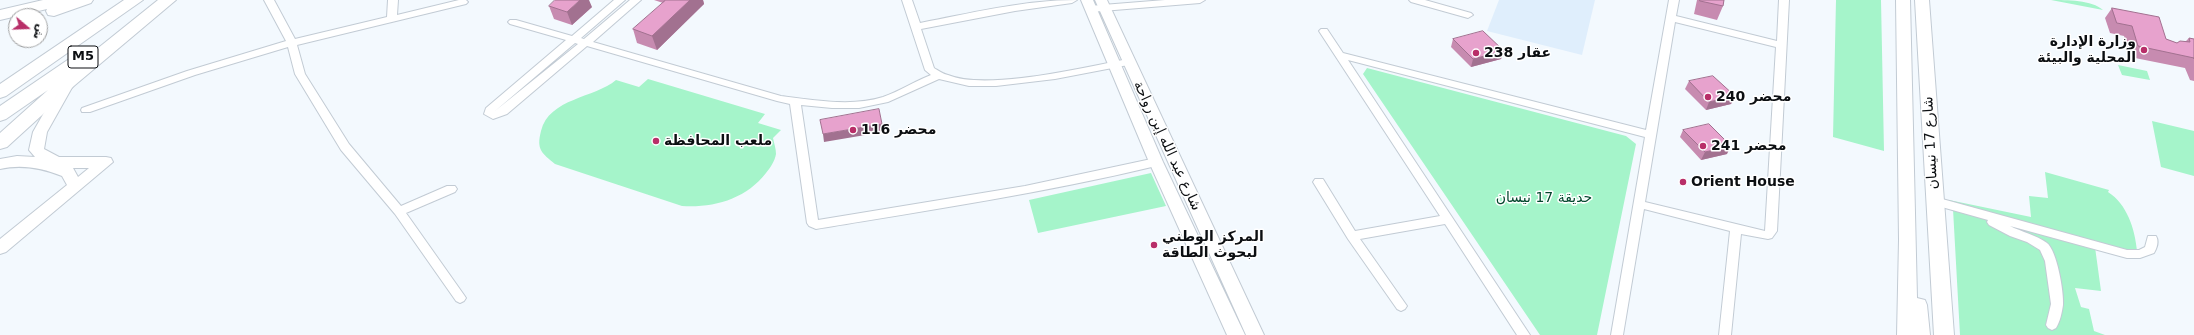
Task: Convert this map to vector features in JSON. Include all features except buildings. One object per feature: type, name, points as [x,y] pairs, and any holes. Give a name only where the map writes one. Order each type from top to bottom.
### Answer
[{"type":"highway","points":[[0,15],[64,0]]},
{"type":"highway","points":[[48,12],[85,0]]},
{"type":"highway","points":[[0,92],[135,0]]},
{"type":"highway","points":[[0,143],[69,82],[167,0]]},
{"type":"highway","name":"M5","points":[[0,115],[167,0]]},
{"type":"main road","name":"شارع 17 نيسان","points":[[1903,0],[1908,240]]},
{"type":"main road","name":"شارع 17 نيسان","points":[[1922,0],[1940,287]]},
{"type":"main road","points":[[1904,47],[1926,52]]},
{"type":"main road","points":[[1907,335],[1908,240]]},
{"type":"main road","points":[[1908,240],[1918,303],[1920,335]]},
{"type":"main road","points":[[1940,287],[1940,335]]},
{"type":"main road","points":[[1940,287],[1944,335]]},
{"type":"street","points":[[269,0],[292,43],[300,74],[345,148],[399,211],[460,298]]},
{"type":"street","points":[[392,20],[394,0]]},
{"type":"street","points":[[620,0],[490,110],[489,114],[493,116],[502,112],[636,0]]},
{"type":"street","points":[[907,0],[930,70],[937,76],[970,83],[1021,81],[1128,62]]},
{"type":"street","points":[[916,27],[1015,8],[1072,0]]},
{"type":"street","points":[[1095,4],[1195,0]]},
{"type":"street","points":[[1414,0],[1468,15]]},
{"type":"street","points":[[1617,335],[1674,0]]},
{"type":"street","points":[[1639,204],[1764,235],[1771,231],[1784,0]]},
{"type":"street","points":[[86,110],[191,73],[292,43],[463,2]]},
{"type":"street","name":"شارع عبد الله إبن رواحة","points":[[1095,4],[1128,62],[1255,335]]},
{"type":"street","name":"شارع عبد الله إبن رواحة","points":[[1095,4],[1113,65],[1236,335]]},
{"type":"street","points":[[1671,18],[1781,45]]},
{"type":"street","points":[[513,22],[781,98],[794,100],[845,106],[884,100],[937,76]]},
{"type":"street","points":[[1324,31],[1524,335]]},
{"type":"street","points":[[1340,55],[1650,135]]},
{"type":"street","points":[[69,82],[44,123],[37,141],[36,150],[41,155],[68,172],[75,185]]},
{"type":"street","points":[[794,100],[813,223],[816,225],[1025,190],[1106,174],[1156,162]]},
{"type":"street","points":[[0,164],[22,161],[55,164],[106,162],[75,185],[0,248]]},
{"type":"street","points":[[1319,182],[1352,236],[1401,306]]},
{"type":"street","points":[[399,211],[451,189]]},
{"type":"street","points":[[1935,202],[1984,216],[2043,229],[2127,254],[2140,254],[2150,250],[2152,239]]},
{"type":"street","points":[[1984,216],[1996,224],[2031,239],[2044,247],[2051,261],[2057,304],[2052,325]]},
{"type":"street","points":[[1352,236],[1447,219]]},
{"type":"street","points":[[1725,335],[1736,228]]},
{"type":"shaded area","points":[[1499,0],[1595,0],[1582,55],[1487,31]]},
{"type":"green space","points":[[1836,0],[1881,0],[1884,151],[1833,137]]},
{"type":"green space","points":[[2051,0],[2086,2],[2103,10]]},
{"type":"green space","points":[[2118,65],[2147,71],[2150,80],[2122,75]]},
{"type":"green space","name":"حديقة 17 نيسان","points":[[1367,68],[1626,136],[1636,144],[1597,335],[1540,335],[1363,74]]},
{"type":"green space","name":"ملعب المحافظة","points":[[648,79],[765,114],[758,123],[781,130],[773,138],[776,154],[771,167],[758,182],[749,189],[728,200],[706,205],[682,206],[555,164],[541,150],[539,143],[541,131],[546,120],[553,112],[563,105],[597,91],[616,80],[639,87]]},
{"type":"green space","points":[[2152,121],[2194,131],[2194,176],[2161,167]]},
{"type":"green space","points":[[2045,172],[2109,190],[2108,192],[2120,203],[2129,218],[2137,251],[2123,251],[1949,204],[1949,200],[2031,217],[2029,196],[2048,198]]},
{"type":"green space","points":[[1151,173],[1166,206],[1038,233],[1029,200]]},
{"type":"green space","points":[[1953,209],[2095,247],[2101,291],[2075,288],[2081,307],[2089,309],[2094,331],[2105,335],[1960,335]]},
{"type":"place","name":"وزارة الإدارة المحلية والبيئة","points":[[2144,50]]},
{"type":"place","name":"عقار 238","points":[[1476,53]]},
{"type":"place","name":"محضر 240","points":[[1708,97]]},
{"type":"place","name":"محضر 116","points":[[853,130]]},
{"type":"place","name":"ملعب المحافظة","points":[[656,141]]},
{"type":"place","name":"محضر 241","points":[[1703,146]]},
{"type":"place","name":"Orient House","points":[[1683,182]]},
{"type":"place","name":"المركز الوطني لبحوث الطاقة","points":[[1154,245]]}]
